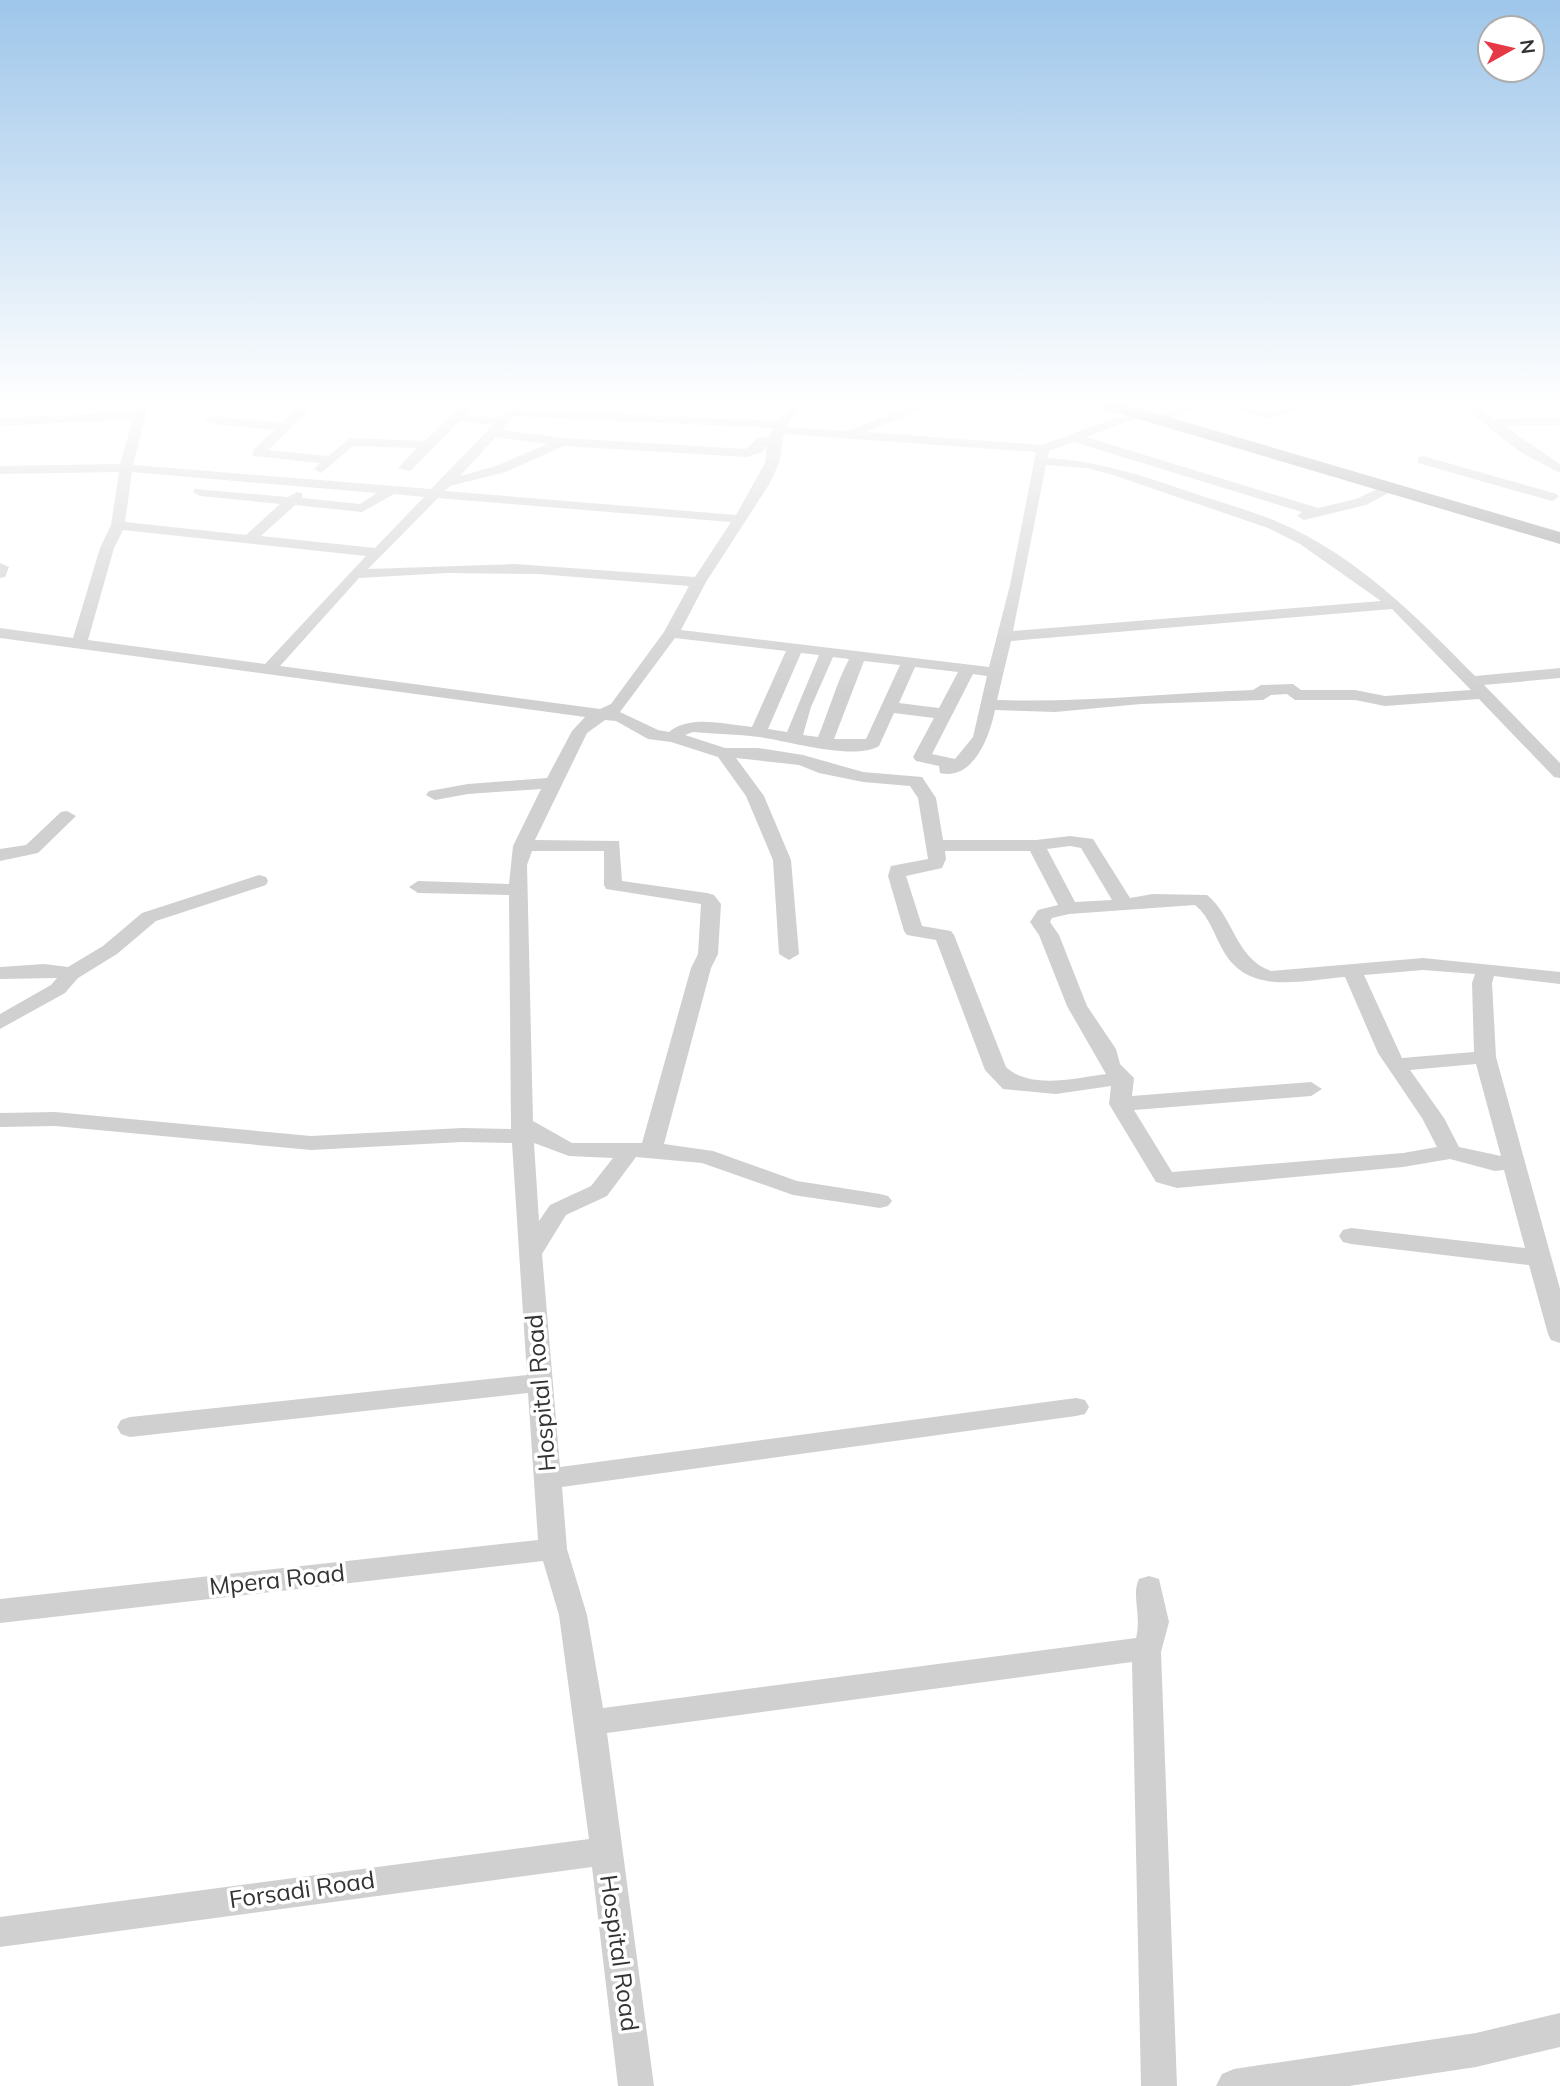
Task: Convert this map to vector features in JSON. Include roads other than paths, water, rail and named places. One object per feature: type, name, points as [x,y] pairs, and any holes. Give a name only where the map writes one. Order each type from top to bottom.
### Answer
[{"type":"highway","points":[[1433,500],[1560,538]]},
{"type":"street","points":[[79,643],[107,548],[118,525],[121,500]]},
{"type":"street","points":[[249,539],[292,500]]},
{"type":"street","points":[[330,500],[362,508],[375,500]]},
{"type":"street","points":[[270,669],[355,574],[379,554],[427,500]]},
{"type":"street","points":[[511,500],[739,519]]},
{"type":"street","name":"Hospital Road","points":[[636,2086],[590,1722],[573,1615],[553,1549],[522,1130],[518,865],[522,846],[580,731],[617,707],[671,634],[699,582],[750,500]]},
{"type":"street","points":[[0,633],[410,687],[598,717],[620,717],[638,724],[641,731],[673,737],[724,753],[758,753],[803,760],[825,769],[863,777],[916,781],[957,765],[981,738],[1002,637],[1017,585],[1033,500]]},
{"type":"street","points":[[1201,500],[1273,525],[1322,552],[1396,604],[1474,681],[1560,773]]},
{"type":"street","points":[[1277,500],[1315,512]]},
{"type":"street","points":[[1273,525],[1365,500]]},
{"type":"street","points":[[118,525],[379,554]]},
{"type":"street","points":[[355,574],[450,568],[537,570],[624,580],[699,582]]},
{"type":"street","points":[[1002,637],[1396,604]]},
{"type":"street","points":[[671,634],[995,672]]},
{"type":"street","points":[[758,732],[795,648]]},
{"type":"street","points":[[794,737],[803,707],[828,652]]},
{"type":"street","points":[[824,742],[844,697],[849,675],[859,656]]},
{"type":"street","points":[[673,737],[689,727],[868,745],[873,742],[909,662]]},
{"type":"street","points":[[957,765],[922,757],[968,669]]},
{"type":"street","points":[[1474,681],[1560,673]]},
{"type":"street","points":[[988,705],[1055,707],[1142,699],[1263,695],[1261,690],[1293,689],[1295,695],[1356,695],[1385,701],[1486,694]]},
{"type":"street","points":[[888,707],[945,714]]},
{"type":"street","points":[[724,753],[755,796],[782,860],[789,954]]},
{"type":"street","points":[[916,781],[928,798],[936,846],[935,864],[898,870],[897,876],[914,932],[944,935],[996,1070],[1011,1084],[1056,1087],[1123,1078]]},
{"type":"street","points":[[435,795],[468,789],[552,783]]},
{"type":"street","points":[[0,855],[32,849],[67,816]]},
{"type":"street","points":[[936,846],[1036,845],[1070,841],[1087,843],[1125,905]]},
{"type":"street","points":[[522,846],[612,845],[613,885],[707,899],[711,904],[708,954],[640,1149],[599,1191],[558,1210],[530,1254]]},
{"type":"street","points":[[1036,845],[1069,908]]},
{"type":"street","points":[[0,1023],[58,989],[71,974],[110,950],[149,918],[259,881]]},
{"type":"street","points":[[418,887],[520,890]]},
{"type":"street","points":[[1123,1078],[1110,1066],[1105,1049],[1077,1006],[1049,935],[1040,922],[1045,914],[1069,908],[1125,905],[1153,900],[1199,899],[1217,914],[1225,940],[1259,974],[1269,976],[1433,964],[1560,978]]},
{"type":"street","points":[[1352,969],[1371,1019],[1396,1065],[1445,1136],[1450,1152]]},
{"type":"street","points":[[1486,969],[1482,982],[1485,1056],[1560,1334]]},
{"type":"street","points":[[0,973],[44,970],[71,974]]},
{"type":"street","points":[[1396,1065],[1485,1056]]},
{"type":"street","points":[[1123,1078],[1120,1104],[1158,1172],[1171,1180],[1383,1163],[1450,1152],[1495,1164],[1512,1162]]},
{"type":"street","points":[[1120,1104],[1311,1089]]},
{"type":"street","points":[[0,1120],[55,1119],[311,1143],[522,1130],[556,1147],[579,1153],[600,1154],[640,1149],[705,1156],[793,1188],[880,1201]]},
{"type":"street","points":[[1352,1236],[1541,1258]]},
{"type":"street","points":[[130,1427],[540,1383]]},
{"type":"street","points":[[548,1479],[1076,1406]]},
{"type":"street","name":"Mpera Road","points":[[0,1611],[553,1549]]},
{"type":"street","points":[[1149,1587],[1155,1622],[1147,1648],[1159,2086]]},
{"type":"street","points":[[590,1722],[1147,1648]]},
{"type":"street","name":"Forsadi Road","points":[[0,1932],[605,1851]]},
{"type":"street","points":[[1234,2086],[1476,2050],[1560,2030]]}]
